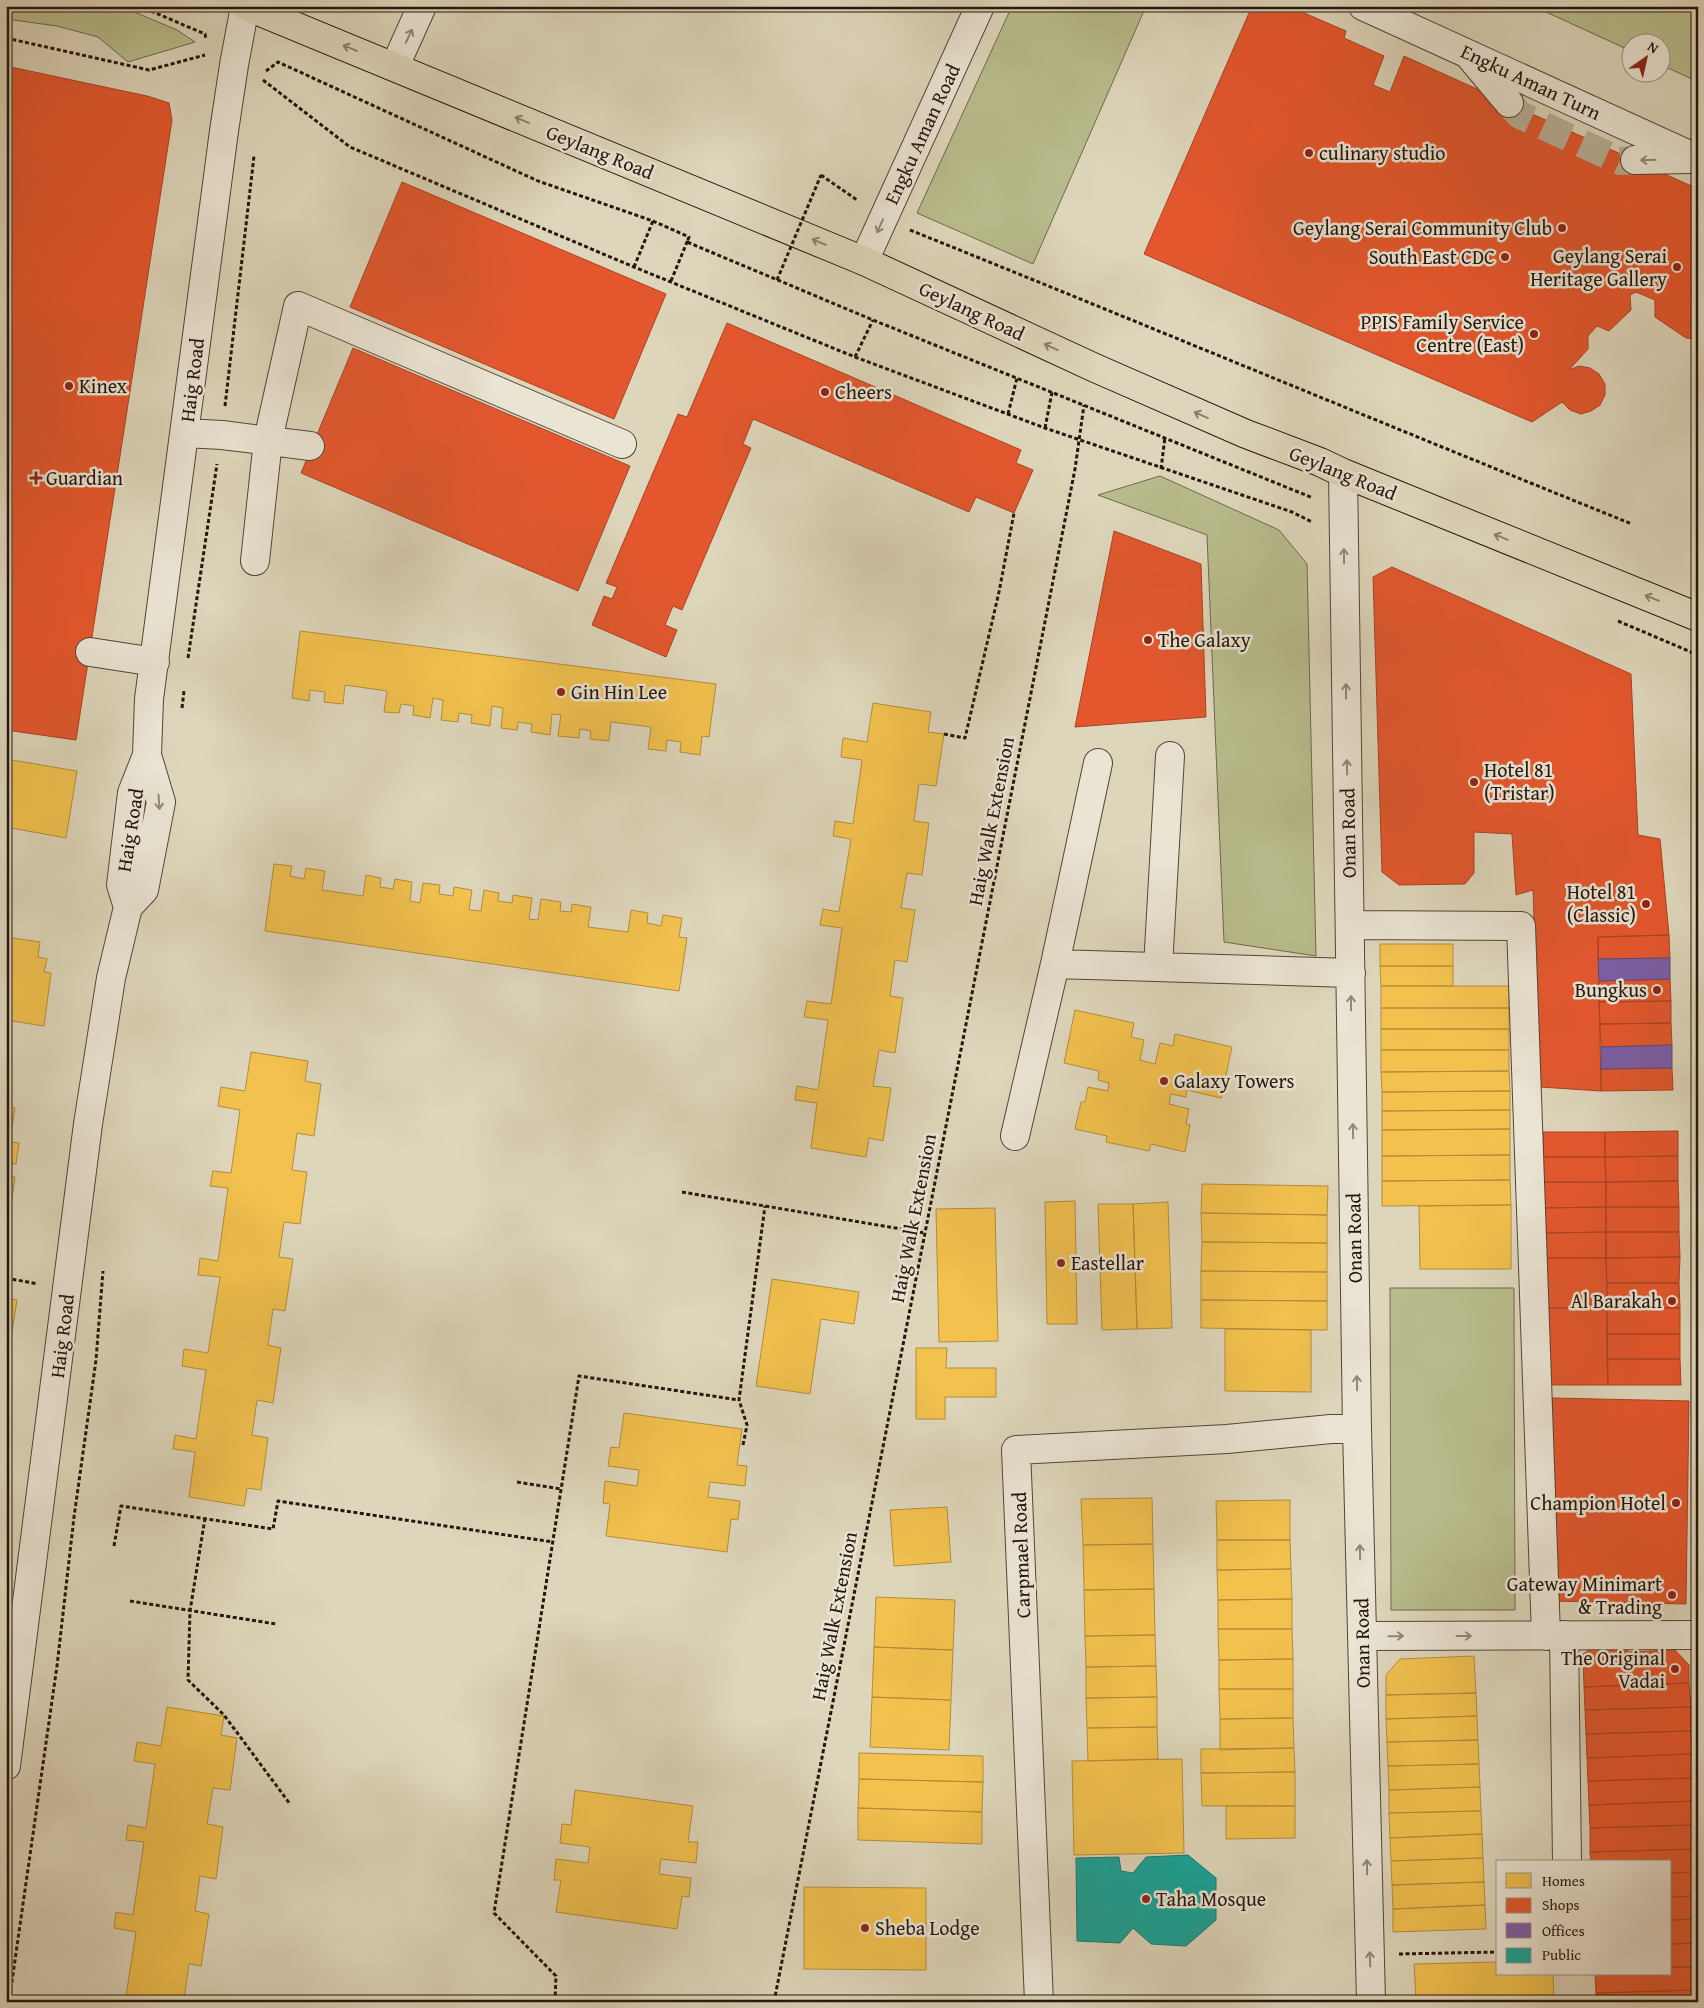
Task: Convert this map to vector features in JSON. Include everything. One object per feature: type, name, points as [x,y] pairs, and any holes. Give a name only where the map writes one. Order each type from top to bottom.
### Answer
[{"type":"main road","name":"Geylang Road","points":[[246,6],[864,261],[1095,368],[1246,434],[1320,462],[1697,618]]},
{"type":"street","name":"Haig Road","points":[[6,1764],[88,1124],[111,978],[128,907],[121,885],[132,794],[147,755],[148,714],[224,131],[234,65],[246,6]]},
{"type":"street","points":[[395,66],[422,6]]},
{"type":"street","name":"Engku Aman Road","points":[[864,261],[980,6]]},
{"type":"street","name":"Engku Aman Turn","points":[[1363,6],[1697,159]]},
{"type":"street","points":[[1466,53],[1509,103]]},
{"type":"street","points":[[1635,160],[1697,159]]},
{"type":"street","points":[[254,560],[268,440],[298,306],[622,444]]},
{"type":"street","points":[[185,433],[268,440],[310,446]]},
{"type":"street","name":"Onan Road","points":[[1343,473],[1357,1429],[1371,2002]]},
{"type":"street","points":[[90,652],[155,662]]},
{"type":"street","points":[[1158,967],[1170,756]]},
{"type":"street","points":[[1015,1136],[1098,763]]},
{"type":"street","points":[[1350,925],[1522,926],[1567,1860]]},
{"type":"street","points":[[1054,964],[1350,973]]},
{"type":"street","name":"Carpmael Road","points":[[1039,2002],[1016,1450],[1217,1439],[1331,1429],[1357,1429]]},
{"type":"street","points":[[1362,1636],[1698,1634]]},
{"type":"path","points":[[139,6],[205,34],[208,47]]},
{"type":"path","points":[[6,38],[149,70],[210,54]]},
{"type":"path","points":[[671,281],[689,237],[653,221],[538,181],[278,62],[266,69],[264,80],[350,147],[634,267],[855,357],[1080,441],[1292,512],[1313,522]]},
{"type":"path","points":[[777,280],[821,175],[883,219],[1632,524]]},
{"type":"path","points":[[634,267],[653,221]]},
{"type":"path","points":[[687,242],[831,303],[1308,496]]},
{"type":"path","points":[[696,246],[831,303]]},
{"type":"path","points":[[855,357],[873,320]]},
{"type":"path","points":[[1008,414],[1018,378]]},
{"type":"path","points":[[1045,428],[1052,392]]},
{"type":"path","name":"Haig Walk Extension","points":[[774,2002],[1080,441],[1084,405]]},
{"type":"path","points":[[1161,469],[1165,437]]},
{"type":"path","points":[[944,734],[965,738],[999,592],[1014,513]]},
{"type":"path","points":[[1611,618],[1698,655]]},
{"type":"path","points":[[682,1192],[925,1233]]},
{"type":"path","points":[[742,1445],[747,1424],[739,1400],[764,1206]]},
{"type":"path","points":[[555,2002],[556,1976],[494,1913],[579,1376],[739,1400]]},
{"type":"path","points":[[518,1482],[561,1489]]},
{"type":"path","points":[[114,1546],[121,1506],[273,1529],[278,1501],[552,1542]]},
{"type":"path","points":[[9,2002],[57,1666],[74,1517]]},
{"type":"path","points":[[205,1518],[190,1611],[188,1680],[224,1715],[290,1804]]},
{"type":"path","points":[[130,1601],[276,1624]]},
{"type":"path","points":[[1398,1954],[1496,1952]]},
{"type":"green space","points":[[6,6],[120,6],[177,30],[195,42],[128,62],[98,37],[57,26],[6,19]]},
{"type":"green space","points":[[1012,6],[1146,6],[1033,264],[917,213]]},
{"type":"green space","points":[[1533,6],[1698,6],[1698,82],[1672,70],[1672,32],[1622,32],[1622,47]]},
{"type":"green space","points":[[1160,476],[1279,530],[1307,564],[1316,956],[1224,942],[1207,535],[1098,495]]},
{"type":"green space","points":[[1390,1288],[1514,1288],[1515,1610],[1391,1610]]},
{"type":"building: Homes","points":[[6,182],[15,183],[13,192],[31,195],[33,185],[117,199],[116,206],[148,212],[143,247],[121,244],[109,319],[129,322],[123,365],[6,346],[6,297],[8,297],[18,236],[6,235]]},
{"type":"building: Homes","points":[[67,514],[98,519],[91,570],[70,567],[60,644],[78,646],[72,693],[6,684],[6,517],[66,526]]},
{"type":"building: Homes","points":[[300,631],[716,684],[709,737],[702,736],[700,755],[680,752],[681,742],[667,740],[666,751],[648,749],[651,727],[611,722],[609,741],[590,739],[591,731],[580,729],[579,738],[558,736],[561,715],[552,714],[550,735],[531,732],[532,724],[518,722],[517,730],[501,728],[503,708],[492,706],[490,726],[471,723],[472,715],[459,713],[458,722],[441,720],[443,700],[433,698],[430,718],[413,715],[414,706],[401,704],[399,713],[384,712],[387,691],[345,685],[343,704],[324,702],[325,692],[310,690],[309,701],[292,698]]},
{"type":"building: Homes","points":[[873,703],[931,712],[928,732],[944,734],[936,786],[919,784],[914,821],[929,823],[922,875],[907,873],[901,908],[915,910],[907,962],[895,960],[890,996],[903,998],[895,1053],[879,1050],[873,1086],[891,1088],[883,1141],[869,1138],[866,1157],[811,1148],[817,1103],[795,1100],[797,1086],[818,1090],[828,1020],[804,1017],[807,1001],[831,1004],[842,928],[820,925],[823,909],[839,912],[851,839],[833,836],[835,821],[853,824],[862,760],[841,757],[843,738],[867,742]]},
{"type":"building: Homes","points":[[6,759],[77,771],[66,838],[6,827]]},
{"type":"building: Homes","points":[[274,864],[292,866],[290,876],[304,879],[306,868],[325,871],[322,890],[363,896],[366,875],[381,878],[380,887],[393,889],[395,879],[412,882],[410,901],[420,903],[423,883],[440,885],[439,894],[453,896],[454,887],[472,890],[469,910],[481,911],[484,890],[499,893],[498,901],[512,903],[513,895],[532,898],[529,919],[538,920],[541,899],[561,902],[560,911],[571,912],[572,904],[591,907],[588,927],[628,932],[631,910],[648,913],[647,923],[661,926],[663,915],[682,918],[679,937],[687,938],[679,991],[265,931]]},
{"type":"building: Homes","points":[[6,937],[40,942],[38,957],[47,959],[44,972],[51,973],[44,1026],[6,1020]]},
{"type":"building: Homes","points":[[1380,944],[1453,944],[1453,966],[1380,966]]},
{"type":"building: Homes","points":[[1380,966],[1453,966],[1453,986],[1381,986]]},
{"type":"building: Homes","points":[[1381,986],[1509,986],[1509,1008],[1381,1008]]},
{"type":"building: Homes","points":[[1381,1008],[1509,1008],[1509,1029],[1381,1029]]},
{"type":"building: Homes","name":"Galaxy Towers","points":[[1075,1010],[1134,1023],[1131,1037],[1144,1040],[1140,1060],[1155,1064],[1160,1043],[1173,1046],[1175,1034],[1232,1047],[1221,1098],[1187,1090],[1186,1097],[1171,1094],[1169,1104],[1189,1109],[1186,1124],[1190,1125],[1185,1152],[1151,1144],[1149,1151],[1106,1142],[1107,1136],[1075,1129],[1081,1102],[1085,1102],[1088,1087],[1108,1091],[1109,1083],[1098,1080],[1099,1071],[1064,1063]]},
{"type":"building: Homes","points":[[1381,1029],[1509,1029],[1509,1050],[1381,1050]]},
{"type":"building: Homes","points":[[1381,1050],[1509,1050],[1509,1071],[1381,1072]]},
{"type":"building: Homes","points":[[251,1052],[308,1061],[305,1081],[321,1084],[314,1136],[297,1133],[292,1170],[307,1172],[300,1224],[284,1222],[279,1257],[293,1259],[285,1311],[273,1309],[268,1345],[281,1348],[273,1403],[257,1400],[252,1435],[268,1438],[261,1490],[247,1488],[244,1506],[189,1497],[195,1452],[173,1449],[175,1435],[196,1439],[206,1370],[182,1366],[184,1349],[208,1353],[220,1277],[198,1275],[200,1258],[218,1261],[228,1188],[210,1186],[213,1171],[231,1173],[240,1110],[218,1106],[221,1087],[245,1091]]},
{"type":"building: Homes","points":[[1509,1071],[1510,1091],[1382,1092],[1381,1072]]},
{"type":"building: Homes","points":[[1510,1091],[1510,1110],[1382,1111],[1382,1092]]},
{"type":"building: Homes","points":[[6,1107],[15,1108],[10,1142],[19,1143],[16,1164],[6,1163]]},
{"type":"building: Homes","points":[[1510,1110],[1510,1129],[1382,1130],[1382,1111]]},
{"type":"building: Homes","points":[[1510,1129],[1510,1155],[1382,1156],[1382,1130]]},
{"type":"building: Homes","points":[[1510,1155],[1510,1180],[1382,1181],[1382,1156]]},
{"type":"building: Homes","points":[[6,1176],[15,1177],[12,1198],[6,1197]]},
{"type":"building: Homes","points":[[1510,1180],[1511,1205],[1382,1206],[1382,1181]]},
{"type":"building: Homes","points":[[1202,1184],[1328,1186],[1327,1215],[1201,1213]]},
{"type":"building: Homes","name":"Eastellar","points":[[1075,1201],[1077,1324],[1047,1324],[1045,1202]]},
{"type":"building: Homes","points":[[1168,1202],[1172,1328],[1137,1329],[1133,1204]]},
{"type":"building: Homes","points":[[1098,1204],[1133,1204],[1137,1329],[1102,1330]]},
{"type":"building: Homes","points":[[1511,1205],[1511,1269],[1420,1269],[1419,1206]]},
{"type":"building: Homes","points":[[995,1208],[998,1341],[939,1342],[936,1209]]},
{"type":"building: Homes","points":[[1201,1213],[1327,1215],[1327,1243],[1202,1242]]},
{"type":"building: Homes","points":[[1202,1242],[1327,1243],[1327,1272],[1201,1271]]},
{"type":"building: Homes","points":[[1201,1271],[1327,1272],[1327,1301],[1201,1300]]},
{"type":"building: Homes","points":[[772,1279],[859,1292],[854,1324],[821,1319],[810,1394],[756,1386]]},
{"type":"building: Homes","points":[[6,1298],[17,1300],[13,1326],[6,1325]]},
{"type":"building: Homes","points":[[1201,1300],[1327,1301],[1327,1330],[1201,1328]]},
{"type":"building: Homes","points":[[6,1325],[13,1326],[8,1354],[6,1354]]},
{"type":"building: Homes","points":[[1225,1329],[1311,1330],[1311,1392],[1225,1391]]},
{"type":"building: Homes","points":[[916,1348],[947,1348],[946,1368],[996,1368],[996,1397],[945,1397],[945,1419],[916,1419]]},
{"type":"building: Homes","points":[[624,1413],[742,1429],[737,1465],[747,1466],[745,1486],[710,1482],[708,1497],[740,1501],[738,1520],[731,1519],[727,1552],[606,1536],[610,1504],[603,1503],[605,1481],[637,1486],[639,1470],[608,1466],[611,1447],[619,1448]]},
{"type":"building: Homes","points":[[1152,1498],[1153,1544],[1083,1545],[1081,1499]]},
{"type":"building: Homes","points":[[1290,1500],[1290,1540],[1217,1540],[1216,1501]]},
{"type":"building: Homes","points":[[947,1507],[951,1562],[894,1566],[890,1510]]},
{"type":"building: Homes","points":[[1217,1540],[1290,1540],[1291,1569],[1217,1570]]},
{"type":"building: Homes","points":[[1153,1544],[1154,1589],[1084,1590],[1083,1545]]},
{"type":"building: Homes","points":[[1291,1569],[1292,1599],[1218,1600],[1217,1570]]},
{"type":"building: Homes","points":[[1154,1589],[1155,1635],[1085,1636],[1084,1590]]},
{"type":"building: Homes","points":[[876,1597],[955,1600],[953,1650],[874,1647]]},
{"type":"building: Homes","points":[[1292,1599],[1292,1629],[1218,1629],[1218,1600]]},
{"type":"building: Homes","points":[[1218,1629],[1292,1629],[1293,1659],[1219,1660]]},
{"type":"building: Homes","points":[[1155,1635],[1156,1666],[1086,1667],[1085,1636]]},
{"type":"building: Homes","points":[[874,1647],[953,1650],[951,1700],[872,1697]]},
{"type":"building: Homes","points":[[1474,1656],[1476,1693],[1386,1695],[1386,1675],[1400,1659]]},
{"type":"building: Homes","points":[[1293,1659],[1293,1689],[1219,1689],[1219,1660]]},
{"type":"building: Homes","points":[[1156,1666],[1157,1697],[1086,1698],[1086,1667]]},
{"type":"building: Homes","points":[[1219,1689],[1293,1689],[1293,1718],[1220,1719]]},
{"type":"building: Homes","points":[[1476,1693],[1477,1716],[1386,1719],[1386,1695]]},
{"type":"building: Homes","points":[[872,1697],[951,1700],[949,1750],[870,1747]]},
{"type":"building: Homes","points":[[1157,1697],[1157,1727],[1087,1728],[1086,1698]]},
{"type":"building: Homes","points":[[167,1707],[224,1716],[221,1735],[237,1738],[230,1790],[213,1788],[207,1824],[223,1827],[216,1879],[200,1876],[195,1911],[209,1914],[201,1966],[189,1964],[184,2000],[197,2002],[125,2002],[136,1932],[114,1928],[116,1912],[133,1915],[144,1842],[126,1840],[128,1825],[146,1828],[155,1764],[134,1761],[137,1742],[161,1746]]},
{"type":"building: Homes","points":[[1477,1716],[1478,1740],[1387,1742],[1386,1719]]},
{"type":"building: Homes","points":[[1293,1718],[1294,1748],[1220,1750],[1220,1719]]},
{"type":"building: Homes","points":[[1157,1727],[1158,1759],[1088,1761],[1087,1728]]},
{"type":"building: Homes","points":[[1478,1740],[1479,1764],[1388,1766],[1387,1742]]},
{"type":"building: Homes","points":[[1294,1748],[1295,1772],[1201,1773],[1201,1749]]},
{"type":"building: Homes","points":[[859,1753],[983,1756],[983,1782],[859,1779]]},
{"type":"building: Homes","points":[[1182,1759],[1184,1853],[1074,1855],[1072,1761]]},
{"type":"building: Homes","points":[[1479,1764],[1480,1787],[1389,1790],[1388,1766]]},
{"type":"building: Homes","points":[[1295,1772],[1295,1806],[1202,1806],[1201,1773]]},
{"type":"building: Homes","points":[[859,1779],[983,1782],[982,1812],[858,1808]]},
{"type":"building: Homes","points":[[1480,1787],[1481,1811],[1389,1813],[1389,1790]]},
{"type":"building: Homes","points":[[575,1790],[693,1806],[688,1842],[698,1842],[696,1863],[661,1859],[659,1874],[691,1878],[689,1897],[682,1896],[677,1929],[556,1912],[561,1880],[554,1880],[556,1859],[588,1863],[590,1847],[560,1843],[562,1824],[571,1825]]},
{"type":"building: Homes","points":[[1226,1806],[1295,1806],[1295,1838],[1226,1839]]},
{"type":"building: Homes","points":[[858,1808],[982,1812],[982,1844],[858,1840]]},
{"type":"building: Homes","points":[[1481,1811],[1482,1834],[1390,1838],[1389,1813]]},
{"type":"building: Homes","points":[[1482,1834],[1483,1858],[1391,1861],[1390,1838]]},
{"type":"building: Homes","points":[[1483,1858],[1484,1882],[1392,1885],[1391,1861]]},
{"type":"building: Homes","points":[[1484,1882],[1485,1905],[1393,1909],[1392,1885]]},
{"type":"building: Homes","name":"Sheba Lodge","points":[[804,1887],[926,1888],[926,1970],[804,1969]]},
{"type":"building: Homes","points":[[1485,1905],[1486,1929],[1393,1932],[1393,1909]]},
{"type":"building: Homes","points":[[1496,1962],[1496,1976],[1553,1976],[1554,1997],[1416,2000],[1414,1964]]},
{"type":"building: Homes","points":[[1219,1997],[1305,1998],[1305,2002],[1219,2002]]},
{"type":"building: Homes","points":[[1554,1997],[1554,2002],[1416,2002],[1416,2000]]},
{"type":"building: Homes","points":[[923,1999],[923,2002],[854,2002]]},
{"type":"building: Shops","points":[[1252,6],[1288,6],[1346,31],[1344,38],[1384,56],[1373,85],[1390,92],[1404,56],[1698,189],[1698,339],[1686,338],[1655,317],[1655,300],[1636,292],[1630,295],[1631,310],[1609,331],[1597,326],[1588,336],[1588,349],[1569,370],[1579,366],[1590,368],[1599,374],[1605,384],[1605,395],[1600,405],[1591,411],[1581,414],[1570,410],[1562,402],[1532,422],[1144,254]]},
{"type":"building: Shops","name":"Kinex","points":[[6,66],[147,96],[169,103],[172,120],[76,740],[6,730]]},
{"type":"building: Shops","points":[[402,182],[666,294],[614,419],[350,307]]},
{"type":"building: Shops","points":[[727,323],[1021,450],[1016,463],[1033,470],[1014,513],[976,497],[969,512],[753,419],[743,444],[751,448],[682,610],[673,606],[665,625],[677,630],[666,657],[592,625],[604,596],[612,599],[617,587],[606,583],[678,414],[687,417]]},
{"type":"building: Shops","points":[[353,348],[630,466],[578,591],[301,473]]},
{"type":"building: Shops","name":"The Galaxy","points":[[1114,531],[1201,564],[1206,717],[1075,727]]},
{"type":"building: Shops","points":[[1392,567],[1631,674],[1638,835],[1660,839],[1669,935],[1598,937],[1601,1091],[1540,1087],[1533,890],[1516,895],[1512,834],[1474,832],[1474,873],[1465,884],[1399,885],[1382,872],[1373,577]]},
{"type":"building: Shops","points":[[1669,935],[1670,958],[1598,959],[1598,937]]},
{"type":"building: Shops","points":[[1670,979],[1671,1001],[1599,1002],[1599,981]]},
{"type":"building: Shops","points":[[1671,1001],[1671,1023],[1600,1024],[1599,1002]]},
{"type":"building: Shops","points":[[1671,1023],[1672,1045],[1601,1047],[1600,1024]]},
{"type":"building: Shops","points":[[1672,1068],[1673,1090],[1601,1091],[1601,1069]]},
{"type":"building: Shops","points":[[1678,1131],[1678,1156],[1605,1157],[1605,1132]]},
{"type":"building: Shops","points":[[1543,1132],[1605,1132],[1605,1157],[1543,1157]]},
{"type":"building: Shops","points":[[1678,1156],[1678,1181],[1606,1182],[1605,1157]]},
{"type":"building: Shops","points":[[1543,1157],[1605,1157],[1606,1182],[1543,1182]]},
{"type":"building: Shops","points":[[1678,1181],[1679,1207],[1606,1207],[1606,1182]]},
{"type":"building: Shops","points":[[1543,1182],[1606,1182],[1606,1207],[1543,1208]]},
{"type":"building: Shops","points":[[1606,1207],[1606,1232],[1544,1233],[1543,1208]]},
{"type":"building: Shops","points":[[1606,1207],[1679,1207],[1679,1232],[1606,1232]]},
{"type":"building: Shops","points":[[1606,1232],[1606,1258],[1544,1258],[1544,1233]]},
{"type":"building: Shops","points":[[1606,1232],[1679,1232],[1680,1257],[1606,1258]]},
{"type":"building: Shops","points":[[1680,1257],[1679,1283],[1607,1283],[1606,1258]]},
{"type":"building: Shops","points":[[1544,1258],[1606,1258],[1607,1308],[1545,1308]]},
{"type":"building: Shops","points":[[1607,1283],[1679,1283],[1680,1308],[1607,1308]]},
{"type":"building: Shops","points":[[1545,1308],[1607,1308],[1608,1385],[1546,1385]]},
{"type":"building: Shops","points":[[1607,1308],[1680,1308],[1680,1334],[1607,1334]]},
{"type":"building: Shops","points":[[1607,1334],[1680,1334],[1680,1359],[1607,1359]]},
{"type":"building: Shops","points":[[1607,1359],[1680,1359],[1681,1385],[1608,1385]]},
{"type":"building: Shops","name":"Champion Hotel","points":[[1552,1398],[1689,1401],[1686,1604],[1549,1601]]},
{"type":"building: Shops","points":[[1626,1642],[1628,1652],[1675,1650],[1689,1665],[1689,1683],[1584,1687],[1583,1654],[1600,1643]]},
{"type":"building: Shops","points":[[1689,1683],[1691,1707],[1585,1710],[1584,1687]]},
{"type":"building: Shops","points":[[1691,1707],[1691,1731],[1586,1734],[1585,1710]]},
{"type":"building: Shops","points":[[1691,1731],[1692,1754],[1587,1758],[1586,1734]]},
{"type":"building: Shops","points":[[1692,1754],[1693,1778],[1588,1781],[1587,1758]]},
{"type":"building: Shops","points":[[1693,1778],[1694,1801],[1589,1805],[1588,1781]]},
{"type":"building: Shops","points":[[1694,1801],[1695,1825],[1590,1828],[1589,1805]]},
{"type":"building: Shops","points":[[1695,1825],[1696,1849],[1590,1852],[1590,1828]]},
{"type":"building: Shops","points":[[1696,1849],[1697,1872],[1672,1873],[1672,1860],[1591,1860],[1590,1852]]},
{"type":"building: Shops","points":[[1697,1872],[1698,1896],[1672,1897],[1672,1873]]},
{"type":"building: Shops","points":[[1698,1896],[1698,1919],[1672,1920],[1672,1897]]},
{"type":"building: Shops","points":[[1698,1919],[1698,1943],[1672,1944],[1672,1920]]},
{"type":"building: Shops","points":[[1698,1943],[1698,1967],[1672,1967],[1672,1944]]},
{"type":"building: Shops","points":[[1672,1967],[1698,1967],[1698,1990],[1596,1993],[1595,1976],[1672,1976]]},
{"type":"building: Shops","points":[[1698,1990],[1698,2002],[1596,2002],[1596,1993]]},
{"type":"building: Offices","points":[[1670,958],[1670,979],[1599,981],[1598,959]]},
{"type":"building: Offices","points":[[1672,1045],[1672,1068],[1601,1069],[1601,1047]]},
{"type":"building: Public","name":"Taha Mosque","points":[[1188,1855],[1216,1878],[1216,1920],[1186,1946],[1151,1944],[1133,1928],[1120,1943],[1077,1941],[1076,1858],[1119,1857],[1121,1871],[1133,1873],[1146,1857]]},
{"type":"tunnel","points":[[1509,103],[1520,115],[1620,161],[1635,160]]},
{"type":"place","name":"culinary studio","points":[[1309,153]]},
{"type":"place","name":"Geylang Serai Community Club","points":[[1562,228]]},
{"type":"place","name":"South East CDC","points":[[1505,257]]},
{"type":"place","name":"Geylang Serai Heritage Gallery","points":[[1677,267]]},
{"type":"place","name":"PPIS Family Service Centre (East)","points":[[1534,334]]},
{"type":"place","name":"Kinex","points":[[69,386]]},
{"type":"place","name":"Cheers","points":[[825,392]]},
{"type":"place","name":"Guardian","points":[[36,478]]},
{"type":"place","name":"The Galaxy","points":[[1148,640]]},
{"type":"place","name":"Gin Hin Lee","points":[[561,692]]},
{"type":"place","name":"Hotel 81 (Tristar)","points":[[1474,782]]},
{"type":"place","name":"Hotel 81 (Classic)","points":[[1646,904]]},
{"type":"place","name":"Bungkus","points":[[1657,990]]},
{"type":"place","name":"Galaxy Towers","points":[[1164,1081]]},
{"type":"place","name":"Eastellar","points":[[1061,1263]]},
{"type":"place","name":"Al Barakah","points":[[1672,1301]]},
{"type":"place","name":"Champion Hotel","points":[[1676,1503]]},
{"type":"place","name":"Gateway Minimart & Trading","points":[[1672,1595]]},
{"type":"place","name":"The Original Vadai","points":[[1675,1669]]},
{"type":"place","name":"Taha Mosque","points":[[1146,1899]]},
{"type":"place","name":"Sheba Lodge","points":[[865,1928]]}]
